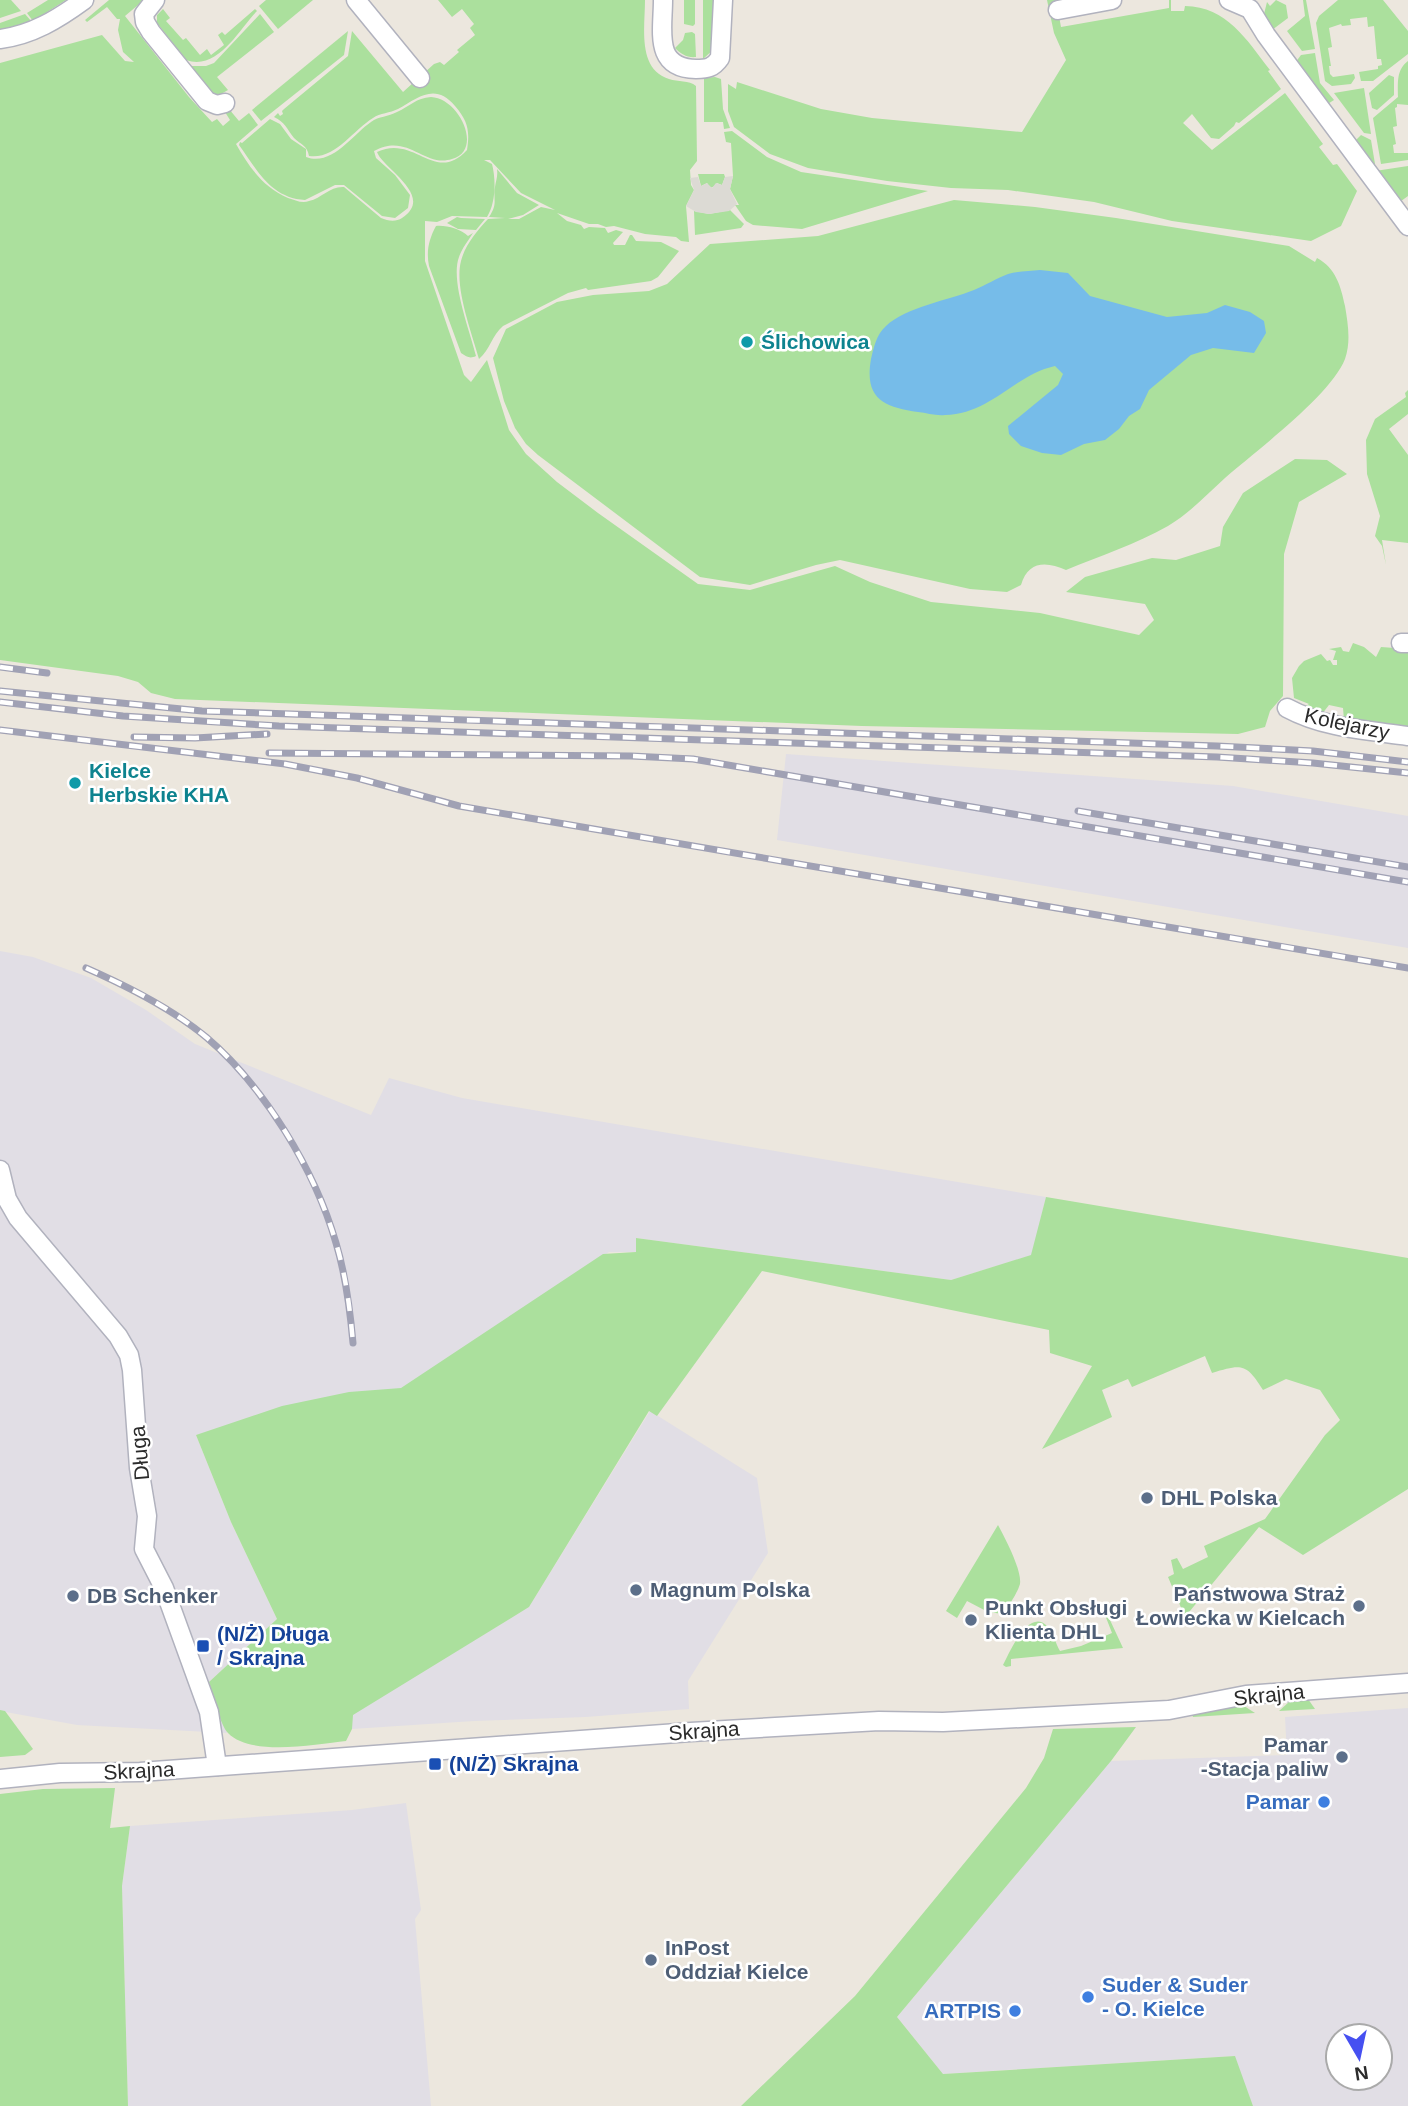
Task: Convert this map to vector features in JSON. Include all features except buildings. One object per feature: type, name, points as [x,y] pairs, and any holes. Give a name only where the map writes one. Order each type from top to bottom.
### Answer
[{"type":"street","points":[[0,39],[24,35],[84,0]]},
{"type":"street","points":[[155,0],[144,14],[150,32],[207,101],[217,105],[225,103]]},
{"type":"street","points":[[356,0],[420,78]]},
{"type":"street","points":[[663,0],[663,48],[671,62],[684,68],[699,69],[707,69],[716,63],[722,50],[723,0]]},
{"type":"street","points":[[1058,10],[1112,0]]},
{"type":"street","points":[[1229,0],[1255,5],[1266,35],[1408,226]]},
{"type":"street","name":"Kolejarzy","points":[[1287,708],[1307,718],[1346,728],[1408,736]]},
{"type":"street","name":"Długa","points":[[0,1170],[7,1199],[18,1218],[118,1336],[129,1355],[146,1516],[144,1549],[164,1588],[209,1712],[217,1766]]},
{"type":"street","name":"Skrajna","points":[[0,1779],[60,1773],[140,1772],[691,1732],[879,1721],[943,1722],[1169,1710],[1246,1695],[1408,1684]]},
{"type":"shaded area","points":[[733,176],[730,189],[737,204],[729,211],[709,214],[696,212],[686,206],[694,190],[690,178],[698,177],[701,186],[707,183],[712,188],[716,183],[722,185],[725,177]]},
{"type":"shaded area","points":[[786,754],[1233,786],[1408,816],[1408,948],[777,840]]},
{"type":"shaded area","points":[[0,951],[33,957],[91,978],[146,1010],[195,1044],[371,1115],[389,1078],[462,1098],[1046,1197],[1032,1255],[951,1280],[636,1238],[636,1252],[609,1252],[403,1388],[196,1435],[231,1522],[277,1619],[209,1682],[227,1733],[77,1725],[0,1711]]},
{"type":"shaded area","points":[[650,1411],[757,1478],[768,1553],[688,1681],[689,1709],[352,1729],[352,1715],[529,1607]]},
{"type":"shaded area","points":[[1408,1708],[1408,2106],[1253,2106],[1234,2056],[943,2074],[897,2017],[1111,1761],[1287,1755],[1285,1717]]},
{"type":"shaded area","points":[[406,1803],[421,1910],[415,1919],[431,2106],[128,2106],[122,1886],[130,1826],[352,1810]]},
{"type":"green space","points":[[0,0],[11,0],[21,11],[0,18]]},
{"type":"green space","points":[[48,0],[66,0],[33,21],[27,13]]},
{"type":"green space","points":[[109,0],[144,0],[125,16],[212,122],[217,119],[223,126],[230,120],[225,112],[229,109],[239,121],[249,113],[258,125],[236,144],[252,168],[271,188],[288,198],[304,202],[334,188],[344,187],[381,218],[392,221],[402,218],[411,210],[413,201],[404,183],[377,152],[390,148],[403,149],[434,161],[445,163],[456,159],[467,150],[468,132],[463,117],[448,99],[440,95],[426,94],[398,109],[376,116],[335,149],[318,156],[309,156],[305,147],[274,117],[278,113],[280,116],[283,114],[284,109],[348,56],[352,31],[403,92],[434,64],[440,62],[444,65],[475,35],[470,28],[474,24],[462,9],[452,17],[438,0],[645,0],[645,46],[652,66],[659,74],[669,79],[696,86],[697,161],[690,170],[694,190],[686,206],[689,242],[676,237],[589,224],[557,213],[584,229],[605,228],[608,233],[616,230],[623,232],[614,245],[625,245],[632,235],[636,241],[661,242],[679,251],[658,277],[651,281],[588,290],[586,288],[568,293],[503,326],[479,359],[465,310],[459,272],[465,249],[480,228],[488,219],[505,218],[489,217],[494,205],[497,169],[517,193],[539,205],[523,215],[508,219],[519,219],[541,207],[555,210],[521,193],[490,160],[484,160],[492,164],[495,184],[494,198],[487,217],[452,216],[437,222],[425,221],[425,261],[464,375],[471,382],[487,360],[509,430],[526,454],[598,513],[698,584],[750,590],[835,566],[870,582],[931,602],[1040,613],[1139,635],[1154,620],[1145,604],[1066,592],[1085,577],[1152,558],[1176,560],[1220,546],[1223,527],[1243,493],[1295,459],[1327,460],[1347,474],[1299,502],[1284,554],[1283,696],[1270,711],[1265,727],[1238,734],[862,726],[175,699],[151,693],[138,682],[118,676],[0,660],[0,63],[102,35],[125,61],[134,62],[123,52],[118,30],[120,19],[107,7],[87,22],[85,20]]},
{"type":"green space","points":[[266,0],[313,0],[278,29],[259,6]]},
{"type":"green space","points":[[684,0],[695,0],[693,26],[684,24]]},
{"type":"green space","points":[[703,0],[716,0],[714,49],[703,59]]},
{"type":"green space","points":[[1047,0],[1056,0],[1061,27],[1169,8],[1169,0],[1171,11],[1184,11],[1185,6],[1200,8],[1224,19],[1244,36],[1281,89],[1239,123],[1236,122],[1219,139],[1211,138],[1192,114],[1183,123],[1212,150],[1285,93],[1323,144],[1319,147],[1333,165],[1337,164],[1357,191],[1341,226],[1311,241],[1172,221],[1094,202],[1008,190],[951,188],[887,181],[808,168],[770,154],[734,127],[728,111],[728,84],[736,89],[737,82],[821,109],[872,118],[1022,132],[1066,60],[1054,33]]},
{"type":"green space","points":[[1276,0],[1286,5],[1288,18],[1272,30],[1264,14],[1267,2],[1270,6]]},
{"type":"green space","points":[[1303,0],[1306,0],[1315,49],[1302,51],[1287,31],[1305,16]]},
{"type":"green space","points":[[1338,0],[1383,0],[1408,31],[1408,54],[1373,81],[1361,81],[1359,72],[1378,69],[1378,66],[1382,65],[1381,59],[1377,59],[1374,26],[1368,27],[1367,17],[1350,19],[1351,25],[1341,24],[1329,28],[1332,47],[1328,48],[1329,66],[1333,77],[1354,74],[1355,78],[1351,84],[1332,86],[1325,81],[1316,23],[1319,16]]},
{"type":"green space","points":[[163,9],[170,18],[166,21],[183,40],[186,38],[200,55],[207,49],[211,55],[224,45],[218,35],[222,32],[225,35],[255,9],[257,11],[218,55],[197,62],[186,60],[157,23],[157,15]]},
{"type":"green space","points":[[25,14],[32,22],[0,31],[0,23]]},
{"type":"green space","points":[[260,14],[274,32],[217,77],[228,90],[213,95],[187,66],[214,63]]},
{"type":"green space","points":[[348,31],[344,55],[261,121],[252,110]]},
{"type":"green space","points":[[685,33],[695,34],[696,57],[684,55],[675,48],[683,40]]},
{"type":"green space","points":[[1315,53],[1320,83],[1334,100],[1326,105],[1295,63],[1301,55]]},
{"type":"green space","points":[[1408,61],[1408,105],[1397,104],[1395,108],[1397,126],[1393,127],[1396,144],[1393,145],[1394,153],[1408,153],[1408,160],[1381,164],[1373,118],[1398,97],[1400,73]]},
{"type":"green space","points":[[1389,75],[1394,77],[1394,95],[1377,110],[1372,108],[1369,93]]},
{"type":"green space","points":[[704,78],[721,79],[723,109],[730,128],[724,129],[723,122],[704,122]]},
{"type":"green space","points":[[1364,88],[1371,134],[1364,133],[1334,93]]},
{"type":"green space","points":[[431,97],[451,106],[458,115],[467,136],[466,146],[461,154],[442,160],[397,146],[386,146],[374,151],[376,158],[395,175],[410,195],[408,208],[395,218],[382,216],[344,185],[335,185],[305,200],[283,194],[266,181],[239,145],[270,119],[280,124],[291,139],[306,149],[306,157],[325,157],[342,148],[374,120]]},
{"type":"green space","points":[[732,131],[767,157],[801,172],[928,191],[802,229],[753,225],[746,221],[735,205],[739,205],[730,189],[733,176],[731,143],[726,142],[724,132]]},
{"type":"green space","points":[[1361,135],[1371,140],[1375,164],[1373,166],[1355,141]]},
{"type":"green space","points":[[1408,166],[1408,196],[1397,204],[1375,171]]},
{"type":"green space","points":[[698,174],[724,174],[725,177],[722,185],[717,183],[710,188],[707,183],[701,186]]},
{"type":"green space","points":[[954,200],[1116,218],[1289,246],[1315,262],[1317,258],[1323,262],[1337,279],[1348,326],[1345,359],[1325,389],[1309,405],[1176,521],[1143,538],[1066,570],[1045,564],[1033,567],[1021,585],[1007,592],[970,589],[840,560],[750,585],[700,577],[538,455],[515,428],[504,401],[493,358],[506,329],[557,302],[593,295],[649,291],[667,284],[710,244],[818,236]]},
{"type":"green space","points":[[730,210],[744,224],[741,228],[695,235],[694,211],[709,214]]},
{"type":"green space","points":[[457,217],[485,219],[476,230],[458,229],[447,223]]},
{"type":"green space","points":[[436,226],[453,228],[468,236],[473,233],[460,254],[457,279],[476,356],[474,357],[461,353],[429,266],[429,245]]},
{"type":"green space","points":[[1408,390],[1408,414],[1389,429],[1408,455],[1408,543],[1382,540],[1386,565],[1382,546],[1375,536],[1380,516],[1367,474],[1366,440],[1375,419],[1406,397]]},
{"type":"green space","points":[[1353,643],[1364,647],[1376,657],[1381,647],[1408,649],[1408,728],[1344,720],[1343,708],[1329,705],[1322,714],[1303,708],[1309,704],[1294,698],[1292,678],[1304,661],[1321,654],[1327,661],[1337,665],[1337,660],[1333,660],[1336,651],[1329,649],[1341,647],[1343,651],[1349,652]]},
{"type":"green space","points":[[1046,1197],[1408,1258],[1408,1489],[1303,1555],[1259,1527],[1185,1617],[1168,1577],[1174,1574],[1171,1560],[1177,1558],[1183,1569],[1208,1557],[1204,1546],[1265,1519],[1325,1435],[1340,1420],[1320,1390],[1286,1379],[1263,1390],[1252,1375],[1242,1368],[1212,1373],[1205,1356],[1132,1387],[1128,1379],[1102,1390],[1112,1417],[1042,1449],[1092,1366],[1050,1353],[1049,1330],[762,1271],[657,1416],[649,1411],[529,1607],[353,1715],[352,1729],[346,1741],[268,1747],[238,1740],[225,1729],[209,1682],[277,1619],[231,1522],[196,1435],[282,1406],[349,1392],[401,1388],[603,1254],[636,1252],[636,1238],[951,1280],[1031,1255]]},
{"type":"green space","points":[[998,1525],[1016,1563],[1020,1578],[1019,1588],[1003,1614],[988,1612],[967,1601],[957,1618],[946,1611]]},
{"type":"green space","points":[[1105,1615],[1123,1648],[1011,1659],[1011,1666],[1003,1665],[1015,1642],[1033,1622],[1047,1626],[1060,1651],[1081,1646],[1112,1633]]},
{"type":"green space","points":[[1308,1699],[1315,1709],[1279,1711],[1289,1702]]},
{"type":"green space","points":[[1241,1704],[1255,1713],[1192,1715]]},
{"type":"green space","points":[[0,1710],[5,1711],[33,1749],[25,1755],[0,1757]]},
{"type":"green space","points":[[1136,1727],[1111,1761],[897,2017],[943,2074],[1235,2056],[1253,2106],[741,2106],[855,1996],[1026,1788],[1044,1758],[1053,1729]]},
{"type":"green space","points":[[115,1788],[110,1828],[130,1826],[122,1886],[128,2106],[0,2106],[0,1794],[43,1789]]},
{"type":"water","points":[[1040,270],[1068,273],[1090,296],[1167,317],[1207,313],[1225,305],[1250,312],[1264,321],[1266,333],[1254,353],[1213,348],[1191,355],[1149,390],[1140,409],[1105,440],[1084,444],[1061,455],[1042,453],[1021,446],[1009,434],[1008,426],[1058,385],[1063,374],[1055,366],[1027,377],[989,401],[961,413],[938,415],[906,410],[879,399],[871,383],[871,359],[878,337],[894,319],[974,290],[1008,274]]},
{"type":"railway","points":[[0,667],[47,673]]},
{"type":"railway","points":[[0,691],[202,711],[1217,746],[1313,751],[1408,762]]},
{"type":"railway","points":[[0,702],[123,716],[279,726],[1217,757],[1408,773]]},
{"type":"railway","points":[[0,730],[285,764],[357,778],[459,806],[1408,968]]},
{"type":"railway","points":[[134,737],[195,738],[267,734]]},
{"type":"railway","points":[[269,753],[631,756],[693,759],[1408,882]]},
{"type":"railway","points":[[1078,811],[1408,867]]},
{"type":"railway","points":[[86,968],[148,998],[192,1026],[227,1057],[267,1104],[301,1159],[327,1215],[342,1268],[353,1343]]},
{"type":"place","name":"Ślichowica","points":[[747,342]]},
{"type":"place","name":"Kielce Herbskie KHA","points":[[75,783]]},
{"type":"place","name":"DHL Polska","points":[[1147,1498]]},
{"type":"place","name":"Magnum Polska","points":[[636,1590]]},
{"type":"place","name":"DB Schenker","points":[[73,1596]]},
{"type":"place","name":"Państwowa Straż Łowiecka w Kielcach","points":[[1359,1606]]},
{"type":"place","name":"Punkt Obsługi Klienta DHL","points":[[971,1620]]},
{"type":"place","name":"(N/Ż) Długa / Skrajna","points":[[203,1646]]},
{"type":"place","name":"Pamar -Stacja paliw","points":[[1342,1757]]},
{"type":"place","name":"(N/Ż) Skrajna","points":[[435,1764]]},
{"type":"place","name":"Pamar","points":[[1324,1802]]},
{"type":"place","name":"InPost Oddział Kielce","points":[[651,1960]]},
{"type":"place","name":"Suder & Suder - O. Kielce","points":[[1088,1997]]},
{"type":"place","name":"ARTPIS","points":[[1015,2011]]}]
